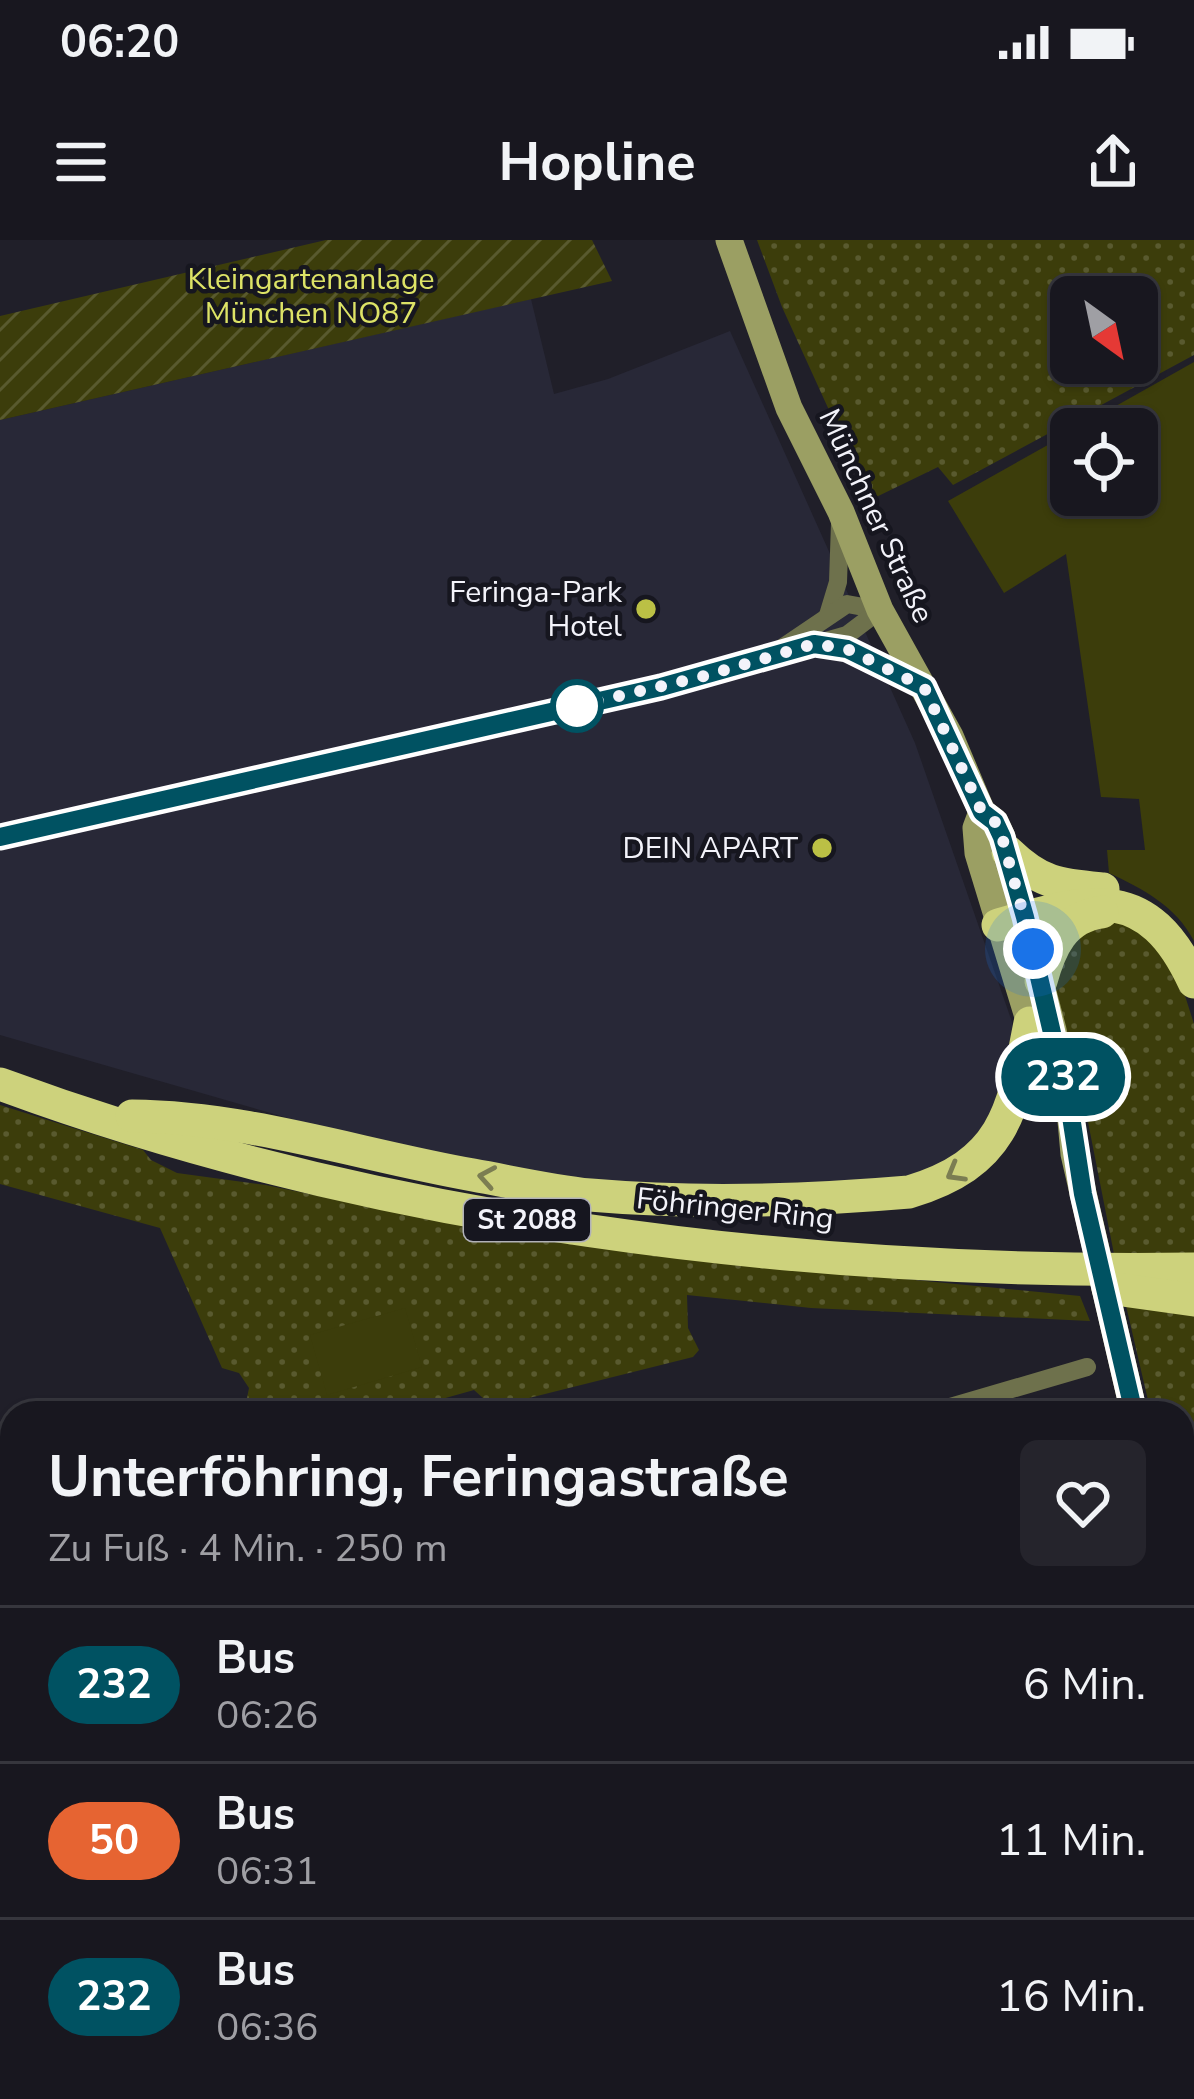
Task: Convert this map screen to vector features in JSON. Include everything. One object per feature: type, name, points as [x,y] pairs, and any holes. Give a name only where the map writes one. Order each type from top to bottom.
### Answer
[{"type":"highway","points":[[993,853],[1061,886],[1128,891],[1164,913],[1194,958]]},
{"type":"highway","points":[[1011,921],[1105,901],[1153,924],[1177,950],[1194,982]]},
{"type":"highway","points":[[1041,981],[1050,947],[1069,925],[1092,913],[1127,910]]},
{"type":"highway","points":[[88,1115],[163,1116],[272,1132],[467,1174],[588,1194],[716,1200],[909,1192],[940,1183],[969,1166],[1005,1126],[1030,1023]]},
{"type":"highway","name":"Föhringer Ring","points":[[0,1084],[88,1115],[270,1167],[416,1201],[527,1220],[637,1237],[976,1266],[1184,1267]]},
{"type":"highway","points":[[976,1266],[1040,1281],[1194,1300]]},
{"type":"main road","name":"Münchner Straße","points":[[729,240],[789,408],[841,512],[880,610],[924,687],[982,812],[995,822],[993,853],[1030,1023],[1074,1154],[1131,1401]]},
{"type":"main road","name":"Münchner Straße","points":[[1011,921],[1041,981],[1070,1110],[1074,1154]]},
{"type":"street","points":[[828,615],[838,582],[841,512]]},
{"type":"street","points":[[775,653],[847,604],[880,610]]},
{"type":"street","points":[[0,837],[661,687],[847,635],[880,610]]},
{"type":"street","points":[[814,644],[847,649],[924,687]]},
{"type":"street","points":[[971,1401],[1088,1367]]},
{"type":"shaded area","points":[[531,299],[554,394],[608,379],[730,331],[915,743],[1012,1022],[1017,1065],[999,1121],[926,1180],[589,1187],[461,1168],[0,1035],[0,420]]},
{"type":"green space","name":"Kleingartenanlage München NO87","points":[[326,240],[592,240],[612,281],[0,420],[0,316]]},
{"type":"green space","points":[[757,240],[1194,240],[1194,355],[1158,374],[1158,276],[1050,276],[1050,384],[1140,384],[1096,408],[1050,408],[1050,433],[953,485],[938,467],[870,500],[782,307]]},
{"type":"green space","points":[[1194,362],[1194,941],[1168,908],[1109,873],[1107,850],[1145,850],[1139,799],[1101,797],[1066,554],[1004,593],[948,501],[1050,444],[1050,516],[1158,516],[1158,408],[1112,408]]},
{"type":"green space","points":[[1113,922],[1131,924],[1147,936],[1180,980],[1194,1024],[1194,1254],[1114,1254],[1077,1066],[1053,987],[1062,943]]},
{"type":"green space","points":[[0,1105],[143,1150],[151,1160],[177,1173],[635,1253],[1080,1296],[1090,1321],[811,1308],[687,1295],[688,1328],[699,1350],[693,1357],[517,1401],[486,1401],[474,1390],[435,1401],[246,1401],[249,1388],[239,1373],[222,1368],[160,1228],[0,1184]]},
{"type":"green space","points":[[1124,1297],[1194,1311],[1194,1401],[1148,1401]]},
{"type":"green space","points":[[405,1308],[422,1367],[327,1395],[310,1335]]},
{"type":"bus line","name":"232","points":[[0,837],[661,687],[814,644],[875,660],[924,687],[982,812],[995,822],[1008,853],[1053,1030],[1074,1154],[1131,1401]]},
{"type":"place","name":"Feringa-Park Hotel","points":[[646,609]]},
{"type":"place","name":"DEIN APART","points":[[822,848]]},
{"type":"route","points":[[577,706],[814,644],[847,649],[902,674],[924,687],[982,812],[995,822],[1033,949]]}]
